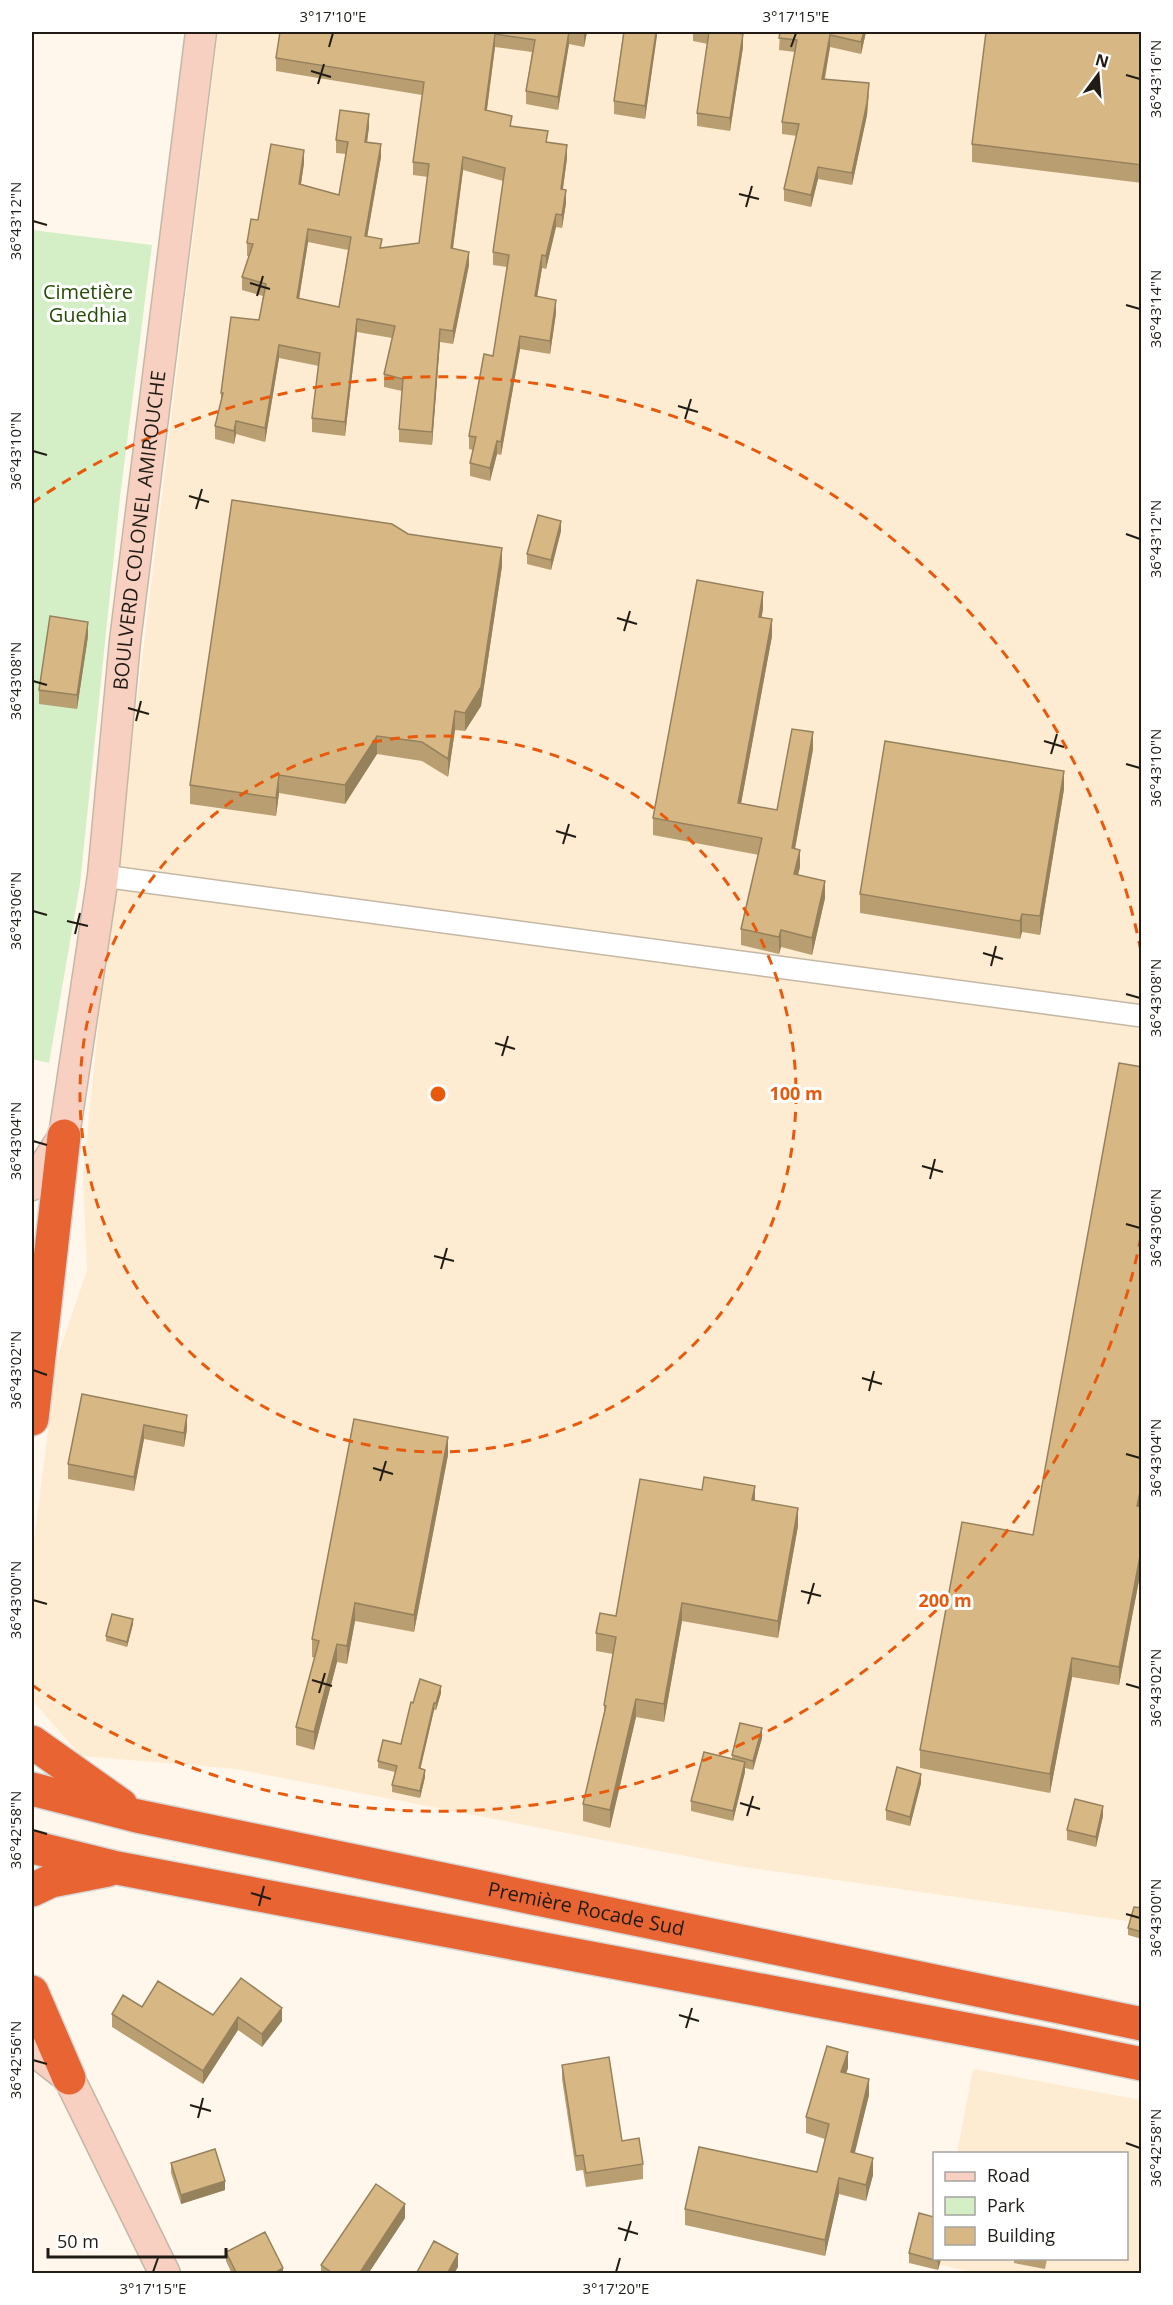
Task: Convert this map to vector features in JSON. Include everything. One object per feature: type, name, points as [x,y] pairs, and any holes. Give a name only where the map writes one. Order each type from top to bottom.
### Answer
[{"type":"highway","points":[[32,1419],[64,1136]]},
{"type":"highway","points":[[32,1742],[137,1816]]},
{"type":"highway","name":"Première Rocade Sud","points":[[32,1789],[137,1816],[1142,2024]]},
{"type":"highway","points":[[32,1847],[117,1868],[1142,2064]]},
{"type":"highway","points":[[32,1890],[51,1881],[117,1868]]},
{"type":"highway","points":[[32,1992],[69,2078]]},
{"type":"main road","name":"BOULVERD COLONEL AMIROUCHE","points":[[64,1136],[102,876],[126,641],[201,32]]},
{"type":"main road","points":[[32,1185],[64,1136]]},
{"type":"main road","points":[[32,2049],[69,2078],[165,2274]]},
{"type":"street","points":[[102,876],[1142,1016]]},
{"type":"shaded area","points":[[218,32],[1141,32],[1141,1923],[737,1866],[236,1769],[81,1756],[33,1701],[32,1558],[57,1358],[87,1270],[83,1175],[113,881],[129,767]]},
{"type":"shaded area","points":[[973,2069],[1141,2100],[1141,2273],[981,2274],[936,2264],[937,2260],[1128,2260],[1128,2152],[957,2152]]},
{"type":"green space","name":"Cimetière Guedhia","points":[[32,230],[152,245],[120,497],[80,884],[49,1063],[32,1059]]},
{"type":"building","points":[[280,32],[569,32],[558,97],[526,91],[535,40],[495,34],[485,110],[512,116],[510,126],[548,131],[546,142],[567,145],[561,189],[566,190],[562,215],[556,214],[546,256],[542,255],[535,296],[556,300],[550,341],[520,336],[501,442],[497,441],[490,468],[470,463],[476,437],[469,436],[484,354],[493,356],[509,255],[493,252],[505,168],[463,157],[451,248],[469,252],[453,331],[440,329],[432,432],[399,429],[403,379],[384,374],[395,326],[357,319],[345,422],[312,418],[320,353],[279,345],[265,428],[236,421],[234,431],[215,426],[223,393],[221,393],[231,317],[259,320],[266,284],[242,277],[253,244],[247,243],[251,219],[258,220],[271,144],[304,150],[299,184],[339,195],[348,142],[336,140],[340,110],[369,114],[365,142],[381,144],[365,236],[382,239],[380,248],[419,243],[429,164],[413,162],[424,82],[276,58]],"holes":[[[308,229],[351,237],[339,307],[297,298]]]},
{"type":"building","points":[[624,32],[656,32],[645,106],[614,101]]},
{"type":"building","points":[[709,32],[743,34],[730,118],[697,113]]},
{"type":"building","points":[[780,32],[864,32],[861,42],[830,35],[822,79],[869,83],[852,173],[818,167],[811,195],[784,189],[799,124],[782,122],[797,40],[779,38]]},
{"type":"building","points":[[986,32],[1142,32],[1142,165],[972,144]]},
{"type":"building","points":[[232,500],[392,524],[408,534],[502,548],[481,687],[465,713],[455,711],[448,759],[422,742],[377,736],[345,785],[279,775],[276,798],[190,785]]},
{"type":"building","points":[[538,515],[561,521],[551,560],[527,554]]},
{"type":"building","points":[[697,580],[763,592],[759,617],[772,619],[738,803],[777,810],[792,729],[813,732],[792,848],[800,850],[794,874],[825,881],[812,938],[781,930],[779,937],[741,929],[762,838],[653,818]]},
{"type":"building","points":[[50,616],[88,622],[77,695],[39,690]]},
{"type":"building","points":[[885,741],[1064,771],[1040,916],[1022,914],[1020,921],[860,894]]},
{"type":"building","points":[[1119,1063],[1142,1067],[1142,1483],[1137,1506],[1142,1507],[1142,1557],[1140,1556],[1119,1667],[1072,1658],[1050,1774],[920,1750],[962,1522],[1033,1535]]},
{"type":"building","points":[[82,1394],[187,1415],[184,1433],[144,1425],[134,1477],[68,1464]]},
{"type":"building","points":[[354,1419],[448,1437],[414,1615],[355,1603],[347,1646],[337,1644],[314,1732],[296,1727],[319,1641],[312,1639]]},
{"type":"building","points":[[704,1477],[755,1486],[752,1500],[798,1508],[778,1621],[682,1603],[664,1704],[636,1699],[610,1810],[583,1804],[606,1706],[604,1705],[616,1637],[596,1633],[600,1613],[616,1616],[640,1479],[702,1490]]},
{"type":"building","points":[[112,1614],[133,1619],[127,1642],[106,1636]]},
{"type":"building","points":[[420,1679],[441,1686],[436,1703],[434,1703],[419,1768],[425,1770],[420,1791],[392,1785],[397,1766],[378,1761],[383,1740],[401,1744],[411,1702],[413,1703]]},
{"type":"building","points":[[740,1723],[762,1728],[753,1761],[732,1755]]},
{"type":"building","points":[[704,1752],[745,1762],[733,1811],[691,1801]]},
{"type":"building","points":[[897,1767],[921,1774],[910,1817],[886,1810]]},
{"type":"building","points":[[1075,1799],[1103,1806],[1096,1837],[1067,1830]]},
{"type":"building","points":[[1134,1907],[1142,1908],[1142,1932],[1128,1928]]},
{"type":"building","points":[[241,1978],[282,2008],[262,2034],[238,2017],[203,2071],[112,2014],[123,1995],[142,2007],[158,1981],[213,2015]]},
{"type":"building","points":[[827,2046],[848,2052],[841,2072],[869,2079],[851,2152],[873,2158],[866,2185],[839,2178],[825,2240],[685,2209],[699,2147],[817,2172],[829,2124],[806,2117]]},
{"type":"building","points":[[609,2057],[622,2141],[639,2138],[643,2164],[586,2173],[583,2155],[576,2156],[562,2065]]},
{"type":"building","points":[[215,2149],[225,2181],[181,2195],[171,2163]]},
{"type":"building","points":[[376,2184],[405,2204],[359,2274],[334,2274],[321,2265]]},
{"type":"building","points":[[919,2213],[933,2217],[933,2260],[909,2253]]},
{"type":"building","points":[[265,2232],[283,2268],[273,2274],[237,2274],[226,2252]]},
{"type":"building","points":[[434,2241],[458,2254],[447,2274],[416,2274]]}]
